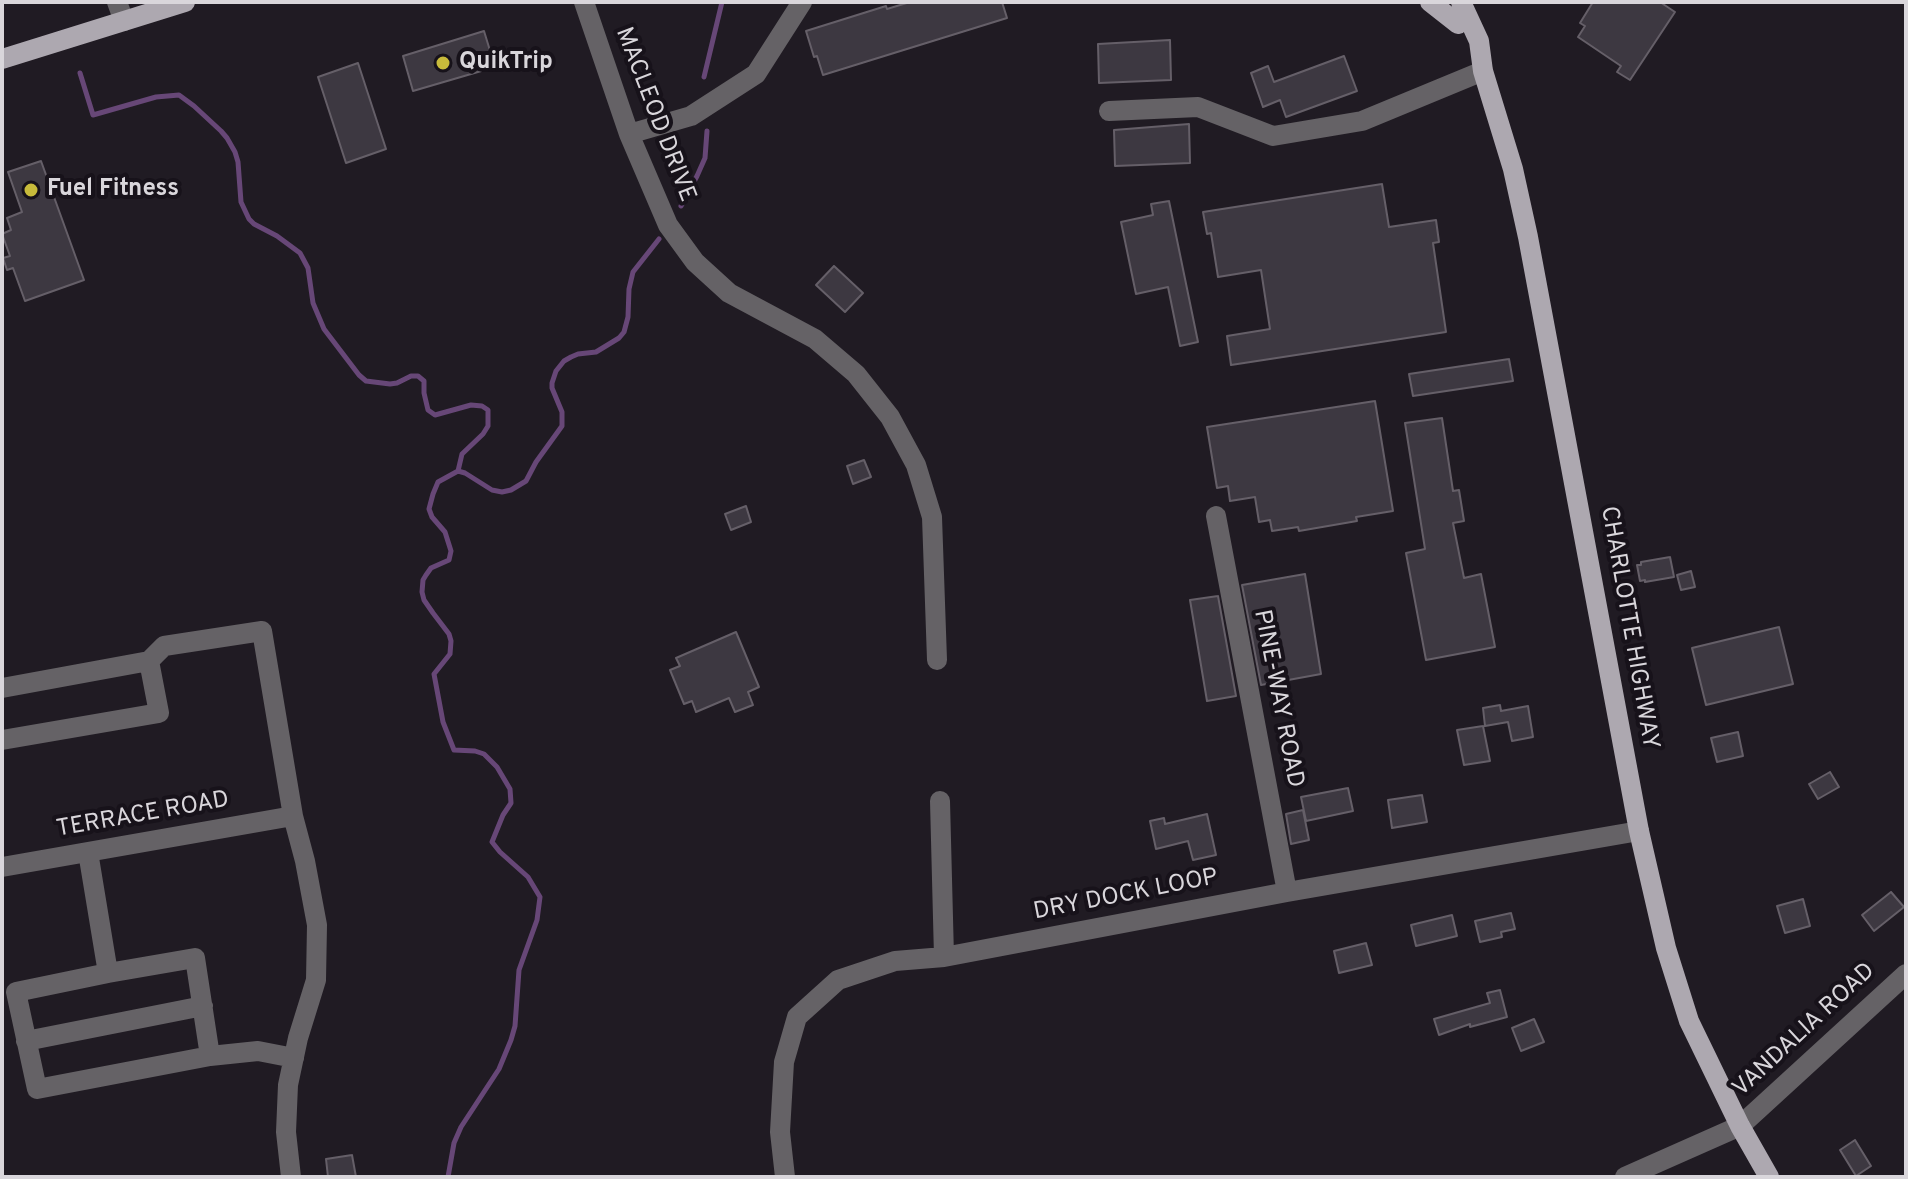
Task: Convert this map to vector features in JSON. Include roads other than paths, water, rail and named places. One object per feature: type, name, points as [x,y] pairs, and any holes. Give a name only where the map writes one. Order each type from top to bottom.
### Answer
[{"type":"main road","points":[[2,59],[120,12],[185,2]]},
{"type":"main road","points":[[1430,2],[1458,24]]},
{"type":"main road","name":"CHARLOTTE HIGHWAY","points":[[1447,2],[1483,71]]},
{"type":"main road","name":"CHARLOTTE HIGHWAY","points":[[1461,2],[1479,41],[1483,71],[1513,169],[1528,237],[1639,831],[1666,948],[1689,1021],[1740,1126],[1769,1177]]},
{"type":"main road","points":[[1478,2],[1479,41]]},
{"type":"street","name":"MACLEOD DRIVE","points":[[584,2],[629,134],[668,225],[695,262],[729,293],[815,339],[856,374],[890,417],[916,465],[932,517],[937,660]]},
{"type":"street","points":[[629,134],[691,116],[756,74],[802,2]]},
{"type":"street","points":[[1109,111],[1198,107],[1273,136],[1362,121],[1483,71]]},
{"type":"street","name":"PINE-WAY ROAD","points":[[1216,516],[1287,892]]},
{"type":"street","points":[[2,688],[149,661],[164,646],[262,631],[293,816],[317,925],[316,980],[288,1085],[286,1132],[291,1177]]},
{"type":"street","points":[[2,740],[159,713],[149,661]]},
{"type":"street","points":[[940,801],[944,957]]},
{"type":"street","name":"TERRACE ROAD","points":[[2,867],[293,816]]},
{"type":"street","name":"DRY DOCK LOOP","points":[[785,1177],[780,1132],[784,1062],[797,1017],[838,980],[895,961],[944,957],[1287,892],[1639,831]]},
{"type":"street","points":[[88,852],[108,973]]},
{"type":"street","points":[[210,1056],[195,958],[16,992],[37,1089],[210,1056],[258,1051],[294,1058]]},
{"type":"street","name":"VANDALIA ROAD","points":[[1740,1126],[1906,974]]},
{"type":"street","points":[[26,1041],[203,1006]]},
{"type":"street","points":[[1625,1177],[1740,1126]]},
{"type":"waterway","points":[[704,77],[722,2]]},
{"type":"waterway","points":[[80,73],[93,115],[156,97],[179,95],[221,131],[235,152],[241,202],[249,219],[300,253],[308,268],[313,303],[324,329],[366,381],[390,384],[418,376],[424,381],[428,410],[435,415],[471,405],[488,410],[488,426],[462,454],[458,471]]},
{"type":"waterway","points":[[681,206],[705,158],[707,131]]},
{"type":"waterway","points":[[448,1177],[454,1143],[461,1127],[499,1069],[511,1040],[519,970],[537,920],[540,897],[528,877],[492,842],[511,803],[510,789],[497,767],[484,754],[454,750],[443,722],[434,674],[450,654],[451,641],[422,592],[426,575],[431,568],[449,560],[451,551],[445,532],[429,509],[438,482],[458,471],[492,490],[502,492],[526,481],[562,426],[562,412],[552,388],[556,371],[564,361],[578,354],[596,352],[624,332],[633,272],[659,239]]},
{"type":"place","name":"QuikTrip","points":[[443,63]]},
{"type":"place","name":"Fuel Fitness","points":[[31,190]]}]
